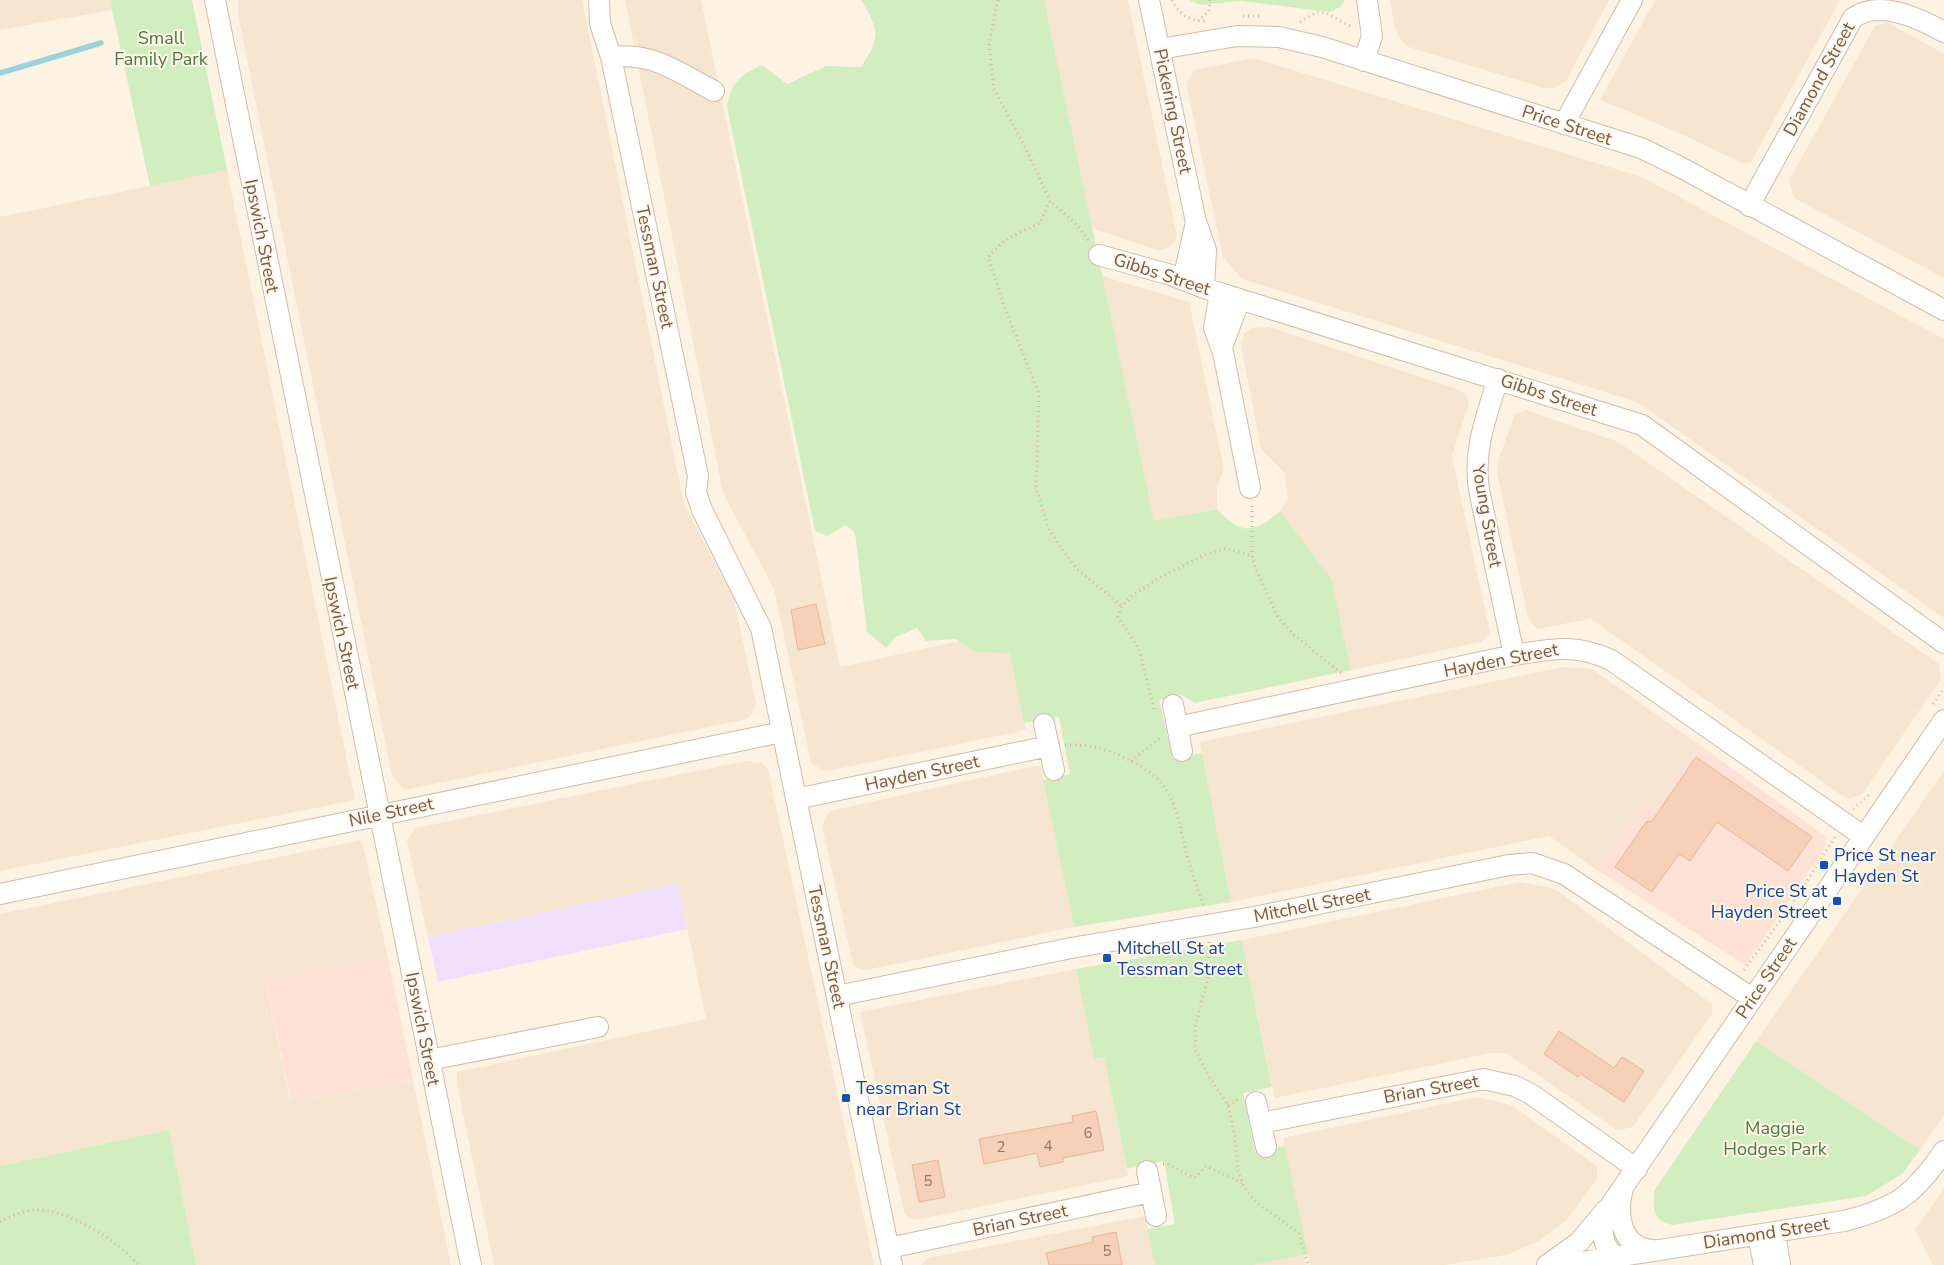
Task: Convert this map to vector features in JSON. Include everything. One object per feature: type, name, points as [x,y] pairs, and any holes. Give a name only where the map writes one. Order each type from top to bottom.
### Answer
[{"type":"street","name":"Ipswich Street","points":[[215,0],[472,1265]]},
{"type":"street","name":"Tessman Street","points":[[599,0],[600,23],[611,57],[698,476],[696,492],[702,510],[761,628],[890,1256]]},
{"type":"street","name":"Tessman Street","points":[[610,0],[611,57]]},
{"type":"street","name":"Pickering Street","points":[[1150,0],[1196,222],[1206,250],[1212,290],[1214,328],[1223,352]]},
{"type":"street","points":[[1364,61],[1372,36],[1367,0]]},
{"type":"street","points":[[1564,124],[1632,0]]},
{"type":"street","name":"Diamond Street","points":[[1749,206],[1853,18],[1861,8],[1872,2],[1886,1],[1944,32]]},
{"type":"street","name":"Price Street","points":[[1160,49],[1237,36],[1279,37],[1364,61],[1641,148],[1680,167],[1944,310]]},
{"type":"street","points":[[611,57],[629,55],[645,57],[714,91]]},
{"type":"street","name":"Pickering Street","points":[[1183,280],[1196,222]]},
{"type":"street","name":"Gibbs Street","points":[[1100,255],[1642,425],[1944,643]]},
{"type":"street","name":"Pickering Street","points":[[1240,299],[1222,342],[1250,488]]},
{"type":"street","name":"Young Street","points":[[1498,379],[1479,441],[1477,471],[1514,656]]},
{"type":"street","name":"Hayden Street","points":[[1169,732],[1514,656],[1570,647],[1585,650],[1611,660],[1863,836]]},
{"type":"street","points":[[1164,709],[1169,732],[1182,751]]},
{"type":"street","name":"Price Street","points":[[1617,1257],[1607,1247],[1603,1231],[1604,1217],[1752,998],[1944,720]]},
{"type":"street","points":[[1044,724],[1054,770]]},
{"type":"street","name":"Nile Street","points":[[0,894],[782,732]]},
{"type":"street","name":"Hayden Street","points":[[796,799],[1049,746]]},
{"type":"street","name":"Mitchell Street","points":[[838,996],[1071,948],[1254,917],[1509,865],[1532,863],[1564,874],[1752,998]]},
{"type":"street","points":[[430,1060],[598,1028]]},
{"type":"street","name":"Brian Street","points":[[1260,1123],[1483,1079],[1515,1086],[1531,1094],[1637,1168]]},
{"type":"street","points":[[1256,1102],[1266,1147]]},
{"type":"street","name":"Diamond Street","points":[[1564,1265],[1844,1221],[1886,1209],[1912,1192],[1944,1151]]},
{"type":"street","points":[[1147,1171],[1156,1216]]},
{"type":"street","name":"Brian Street","points":[[890,1256],[1151,1192]]},
{"type":"street","points":[[1618,1195],[1621,1220],[1629,1240],[1640,1248],[1660,1250]]},
{"type":"street","points":[[1547,1265],[1579,1242],[1618,1195]]},
{"type":"street","points":[[1764,1265],[1766,1233]]},
{"type":"street","points":[[1766,1233],[1780,1265]]},
{"type":"street","points":[[1617,1257],[1629,1240]]},
{"type":"path","points":[[998,0],[989,44],[994,89],[1028,153],[1050,201],[1076,224],[1100,255]]},
{"type":"path","points":[[1196,26],[1198,21],[1209,11],[1210,0]]},
{"type":"path","points":[[1050,201],[1040,223],[1006,239],[988,257],[1004,306],[1039,394],[1036,488],[1049,530],[1076,568],[1122,606]]},
{"type":"path","points":[[1250,488],[1253,521],[1252,556],[1257,572],[1278,617],[1294,635],[1344,675]]},
{"type":"path","points":[[1164,709],[1147,688],[1144,664],[1139,649],[1118,617],[1122,606],[1159,578],[1211,552],[1226,548],[1252,556]]},
{"type":"path","points":[[1131,761],[1169,732]]},
{"type":"path","points":[[1049,746],[1083,744],[1108,750],[1151,772],[1170,794],[1181,820],[1186,852],[1206,914]]},
{"type":"path","points":[[1744,971],[1791,906],[1835,837]]},
{"type":"path","points":[[1209,936],[1210,964],[1205,992],[1198,1009],[1195,1027],[1196,1051],[1208,1075],[1228,1105],[1236,1137],[1238,1172],[1242,1184],[1257,1203],[1299,1234],[1308,1265]]},
{"type":"path","points":[[1147,1171],[1151,1166],[1168,1164],[1192,1177],[1196,1177],[1206,1166],[1242,1184]]},
{"type":"path","points":[[0,1222],[34,1210],[52,1213],[88,1226],[111,1238],[139,1265]]},
{"type":"shaded area","points":[[0,0],[110,0],[112,10],[0,30]]},
{"type":"shaded area","points":[[238,0],[582,0],[684,504],[734,599],[756,703],[753,713],[747,719],[405,790],[392,775],[238,15]]},
{"type":"shaded area","points":[[625,0],[701,0],[840,667],[1006,631],[1026,730],[828,771],[811,763],[774,589],[723,493]]},
{"type":"shaded area","points":[[1044,0],[1128,0],[1177,236],[1171,246],[1160,251],[1092,228]]},
{"type":"shaded area","points":[[1390,0],[1609,0],[1566,81],[1554,88],[1544,88],[1408,47],[1400,39],[1395,28]]},
{"type":"shaded area","points":[[1655,0],[1840,0],[1751,162],[1742,163],[1677,132],[1600,100]]},
{"type":"shaded area","points":[[1887,22],[1944,54],[1944,278],[1794,198],[1789,180],[1875,26]]},
{"type":"shaded area","points":[[1254,58],[1642,177],[1944,339],[1944,618],[1637,402],[1242,279],[1223,257],[1186,83],[1195,70]]},
{"type":"shaded area","points":[[227,170],[355,800],[0,871],[0,217]]},
{"type":"shaded area","points":[[1102,276],[1189,302],[1224,469],[1217,487],[1217,509],[1154,521]]},
{"type":"shaded area","points":[[1269,327],[1457,389],[1466,395],[1469,403],[1452,456],[1490,633],[1481,642],[1351,670],[1332,580],[1280,511],[1288,499],[1284,472],[1261,449],[1241,345],[1244,334],[1252,328]]},
{"type":"shaded area","points":[[1526,410],[1618,442],[1939,664],[1941,679],[1862,795],[1847,799],[1591,619],[1538,629],[1532,624],[1528,618],[1497,472],[1498,461],[1515,414]]},
{"type":"shaded area","points":[[1563,667],[1592,669],[1700,745],[1655,810],[1643,803],[1597,870],[1549,836],[1231,902],[1200,742]]},
{"type":"shaded area","points":[[1700,745],[1825,836],[1826,846],[1745,965],[1597,870],[1643,803],[1655,810]]},
{"type":"shaded area","points":[[747,761],[761,763],[768,769],[874,1265],[494,1265],[457,1084],[457,1072],[706,1019],[678,884],[428,937],[407,841],[415,828]]},
{"type":"shaded area","points":[[1040,765],[1074,927],[867,970],[858,968],[853,964],[822,826],[827,814],[834,810]]},
{"type":"shaded area","points":[[1944,771],[1944,1115],[1920,1150],[1756,1041]]},
{"type":"shaded area","points":[[362,840],[388,958],[266,984],[290,1101],[413,1080],[451,1265],[196,1265],[169,1130],[0,1166],[0,914]]},
{"type":"shaded area","points":[[1520,882],[1555,889],[1712,1004],[1712,1014],[1633,1127],[1617,1130],[1506,1053],[1491,1053],[1275,1098],[1242,940]]},
{"type":"shaded area","points":[[678,884],[687,929],[438,982],[428,937]]},
{"type":"shaded area","points":[[388,958],[413,1080],[291,1101],[266,983]]},
{"type":"shaded area","points":[[1076,969],[1094,1058],[1104,1056],[1128,1176],[916,1220],[909,1218],[904,1212],[860,1012]]},
{"type":"shaded area","points":[[1478,1097],[1511,1105],[1597,1166],[1597,1179],[1566,1221],[1535,1243],[1506,1255],[1444,1265],[1310,1265],[1283,1138]]},
{"type":"shaded area","points":[[1944,1189],[1944,1265],[1933,1265],[1915,1229]]},
{"type":"shaded area","points":[[1145,1216],[1155,1265],[921,1265],[928,1258]]},
{"type":"shaded area","points":[[1303,1255],[1306,1265],[1251,1265],[1256,1262]]},
{"type":"green space","name":"Small Family Park","points":[[110,0],[192,0],[227,170],[150,186]]},
{"type":"green space","points":[[861,0],[1044,0],[1154,521],[1217,509],[1233,524],[1248,528],[1263,524],[1280,511],[1332,580],[1351,670],[1195,703],[1181,695],[1159,700],[1173,759],[1202,753],[1231,902],[1074,927],[1043,780],[1070,774],[1059,717],[1024,723],[1010,653],[975,652],[956,639],[926,641],[917,628],[896,637],[886,648],[867,632],[855,533],[846,525],[827,536],[815,531],[727,107],[731,91],[738,80],[762,65],[787,84],[826,66],[861,67],[872,49],[875,34],[872,19]]},
{"type":"green space","points":[[1189,0],[1345,0],[1340,7],[1330,12],[1241,1],[1199,5]]},
{"type":"green space","points":[[1242,940],[1272,1087],[1243,1093],[1255,1152],[1285,1146],[1308,1254],[1251,1265],[1155,1265],[1147,1229],[1175,1224],[1164,1161],[1127,1169],[1104,1057],[1094,1059],[1076,969]]},
{"type":"green space","name":"Maggie Hodges Park","points":[[1756,1041],[1920,1150],[1902,1174],[1866,1196],[1672,1225],[1665,1223],[1655,1213],[1654,1191]]},
{"type":"green space","points":[[169,1130],[196,1265],[0,1265],[0,1166]]},
{"type":"building","points":[[816,604],[825,644],[798,650],[791,610]]},
{"type":"building","points":[[1696,757],[1812,837],[1788,871],[1717,822],[1690,861],[1679,854],[1652,892],[1615,867],[1646,822],[1652,821]]},
{"type":"building","points":[[1559,1031],[1614,1068],[1622,1057],[1644,1071],[1624,1102],[1581,1074],[1578,1077],[1544,1054]]},
{"type":"building","points":[[1096,1111],[1104,1150],[1063,1158],[1063,1162],[1040,1167],[1037,1153],[984,1164],[979,1139],[1073,1122],[1072,1116]]},
{"type":"building","points":[[938,1160],[945,1197],[919,1202],[912,1165]]},
{"type":"building","points":[[1116,1232],[1122,1265],[1049,1265],[1046,1253],[1093,1242],[1092,1237]]},
{"type":"waterway","points":[[0,73],[101,43]]},
{"type":"place","name":"Price St near Hayden St","points":[[1824,865]]},
{"type":"place","name":"Price St at Hayden Street","points":[[1837,901]]},
{"type":"place","name":"Mitchell St at Tessman Street","points":[[1107,958]]},
{"type":"place","name":"Tessman St near Brian St","points":[[846,1098]]}]
